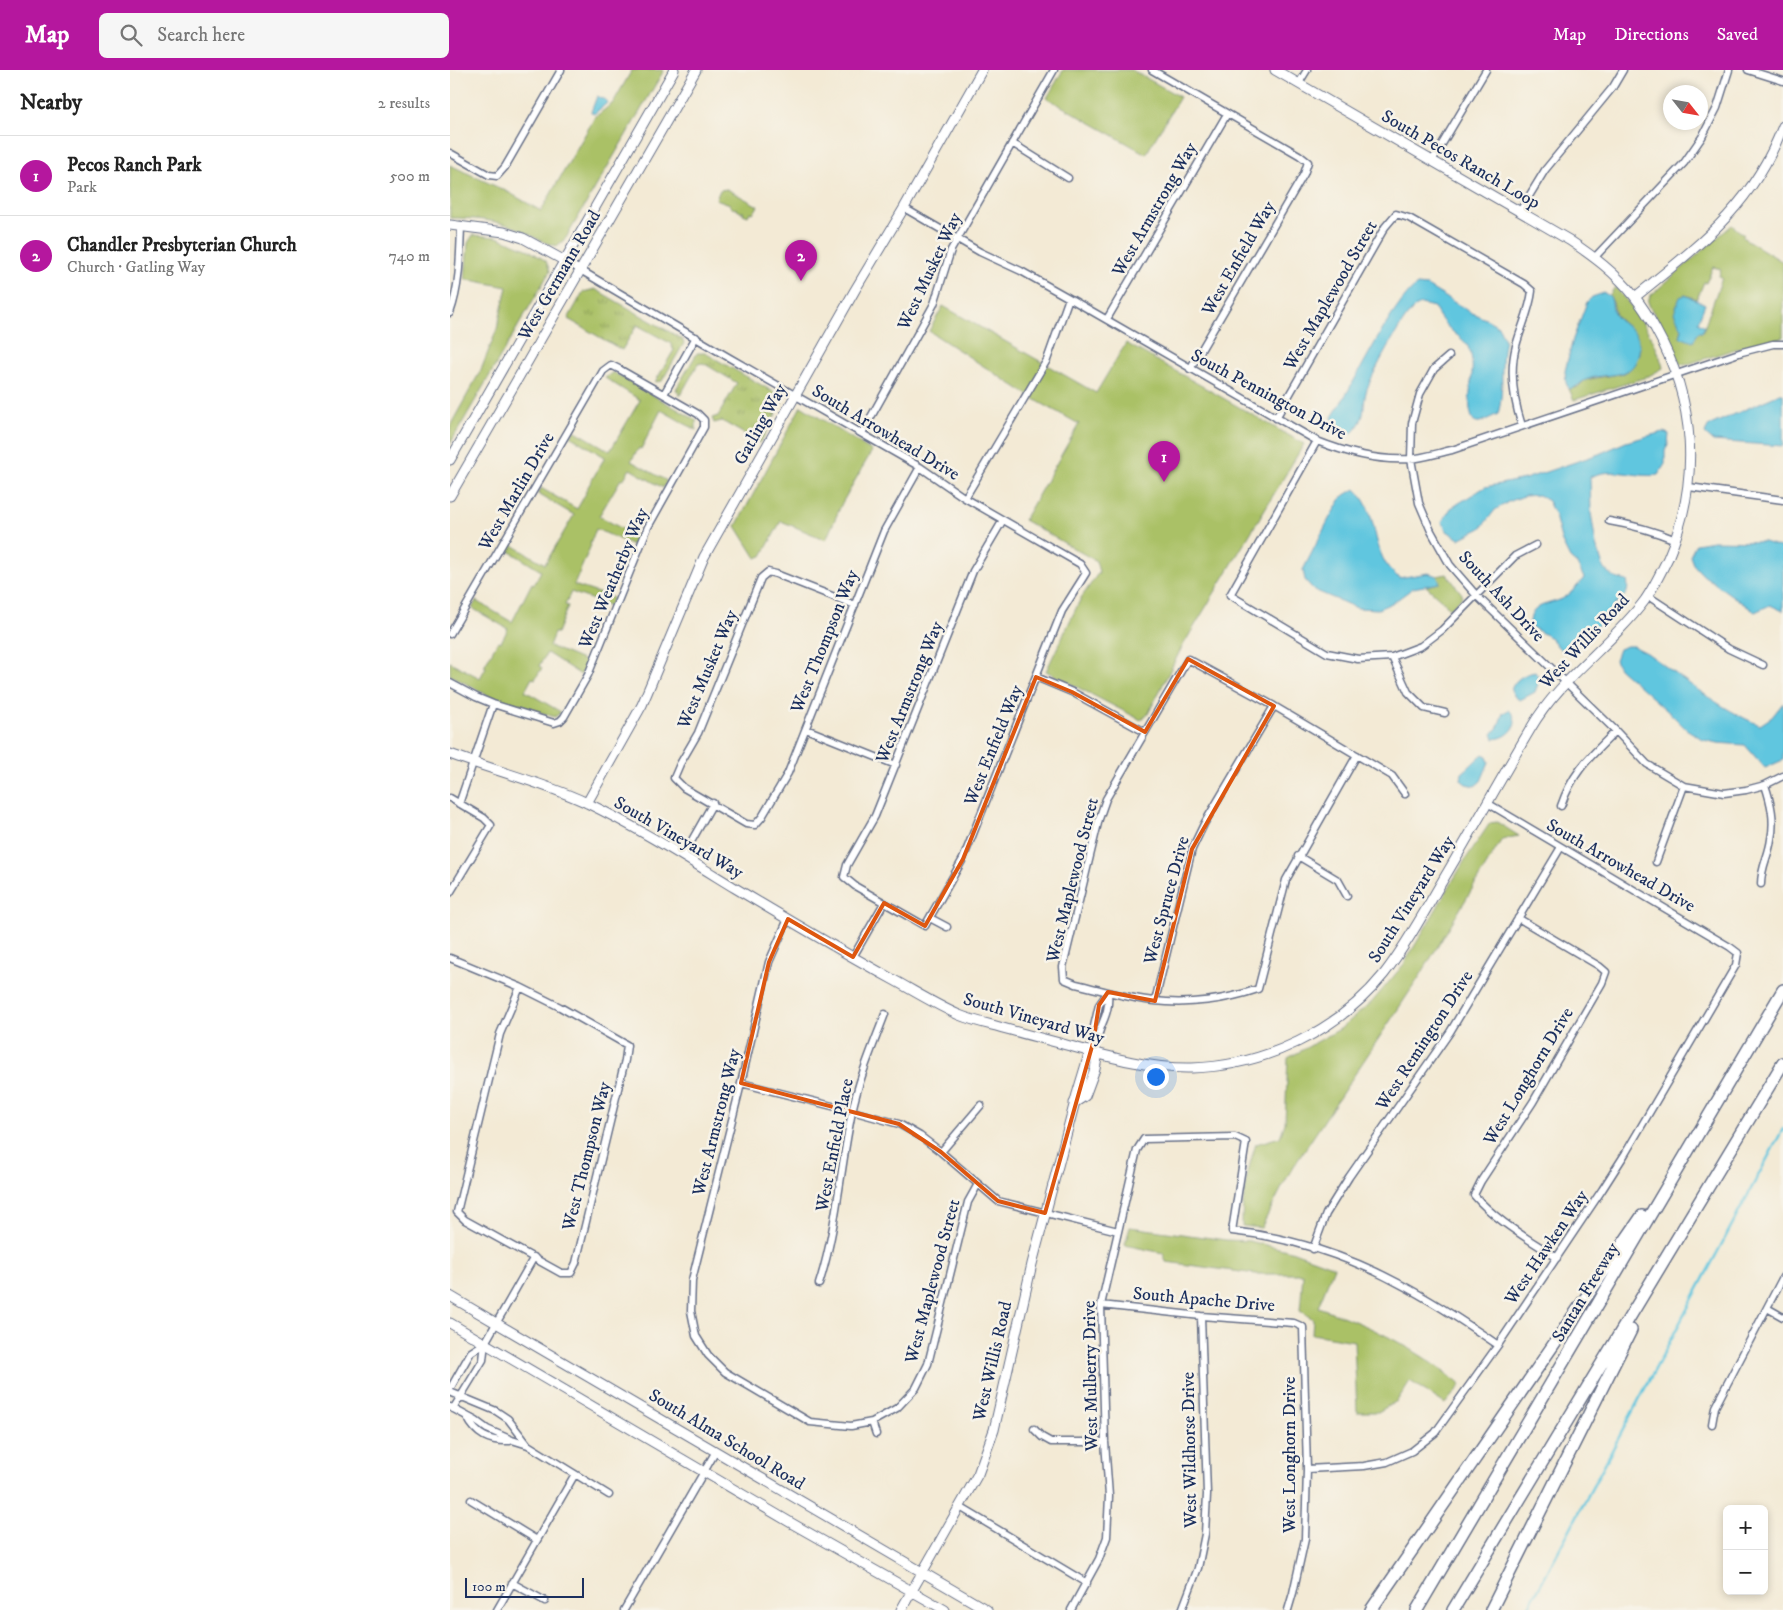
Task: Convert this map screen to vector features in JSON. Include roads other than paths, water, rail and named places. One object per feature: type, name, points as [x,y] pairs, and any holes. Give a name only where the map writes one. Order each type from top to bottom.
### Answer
[{"type":"highway","name":"Santan Freeway","points":[[1417,1610],[1783,990]]},
{"type":"highway","points":[[1453,1610],[1783,1063]]},
{"type":"highway","points":[[1371,1610],[1705,1125]]},
{"type":"highway","points":[[1491,1610],[1594,1400],[1676,1242]]},
{"type":"street","points":[[450,153],[489,175],[497,176],[505,167],[561,70]]},
{"type":"street","name":"West Germann Road","points":[[450,460],[674,70]]},
{"type":"street","name":"West Germann Road","points":[[450,496],[696,70]]},
{"type":"street","name":"Gatling Way","points":[[586,803],[642,704],[704,556],[982,70]]},
{"type":"street","name":"West Musket Way","points":[[862,433],[934,304],[951,250],[1054,70]]},
{"type":"street","points":[[1152,70],[1227,114]]},
{"type":"street","name":"South Pecos Ranch Loop","points":[[1275,70],[1570,240],[1595,257],[1624,285]]},
{"type":"street","points":[[1299,83],[1307,70]]},
{"type":"street","points":[[1432,161],[1486,70]]},
{"type":"street","points":[[1520,211],[1545,170],[1613,87],[1623,70]]},
{"type":"street","points":[[1595,257],[1684,163],[1702,137],[1717,108],[1729,70]]},
{"type":"street","points":[[1748,70],[1783,81]]},
{"type":"street","name":"West Enfield Way","points":[[1190,369],[1304,174],[1308,162],[1227,114]]},
{"type":"street","name":"West Armstrong Way","points":[[1107,320],[1227,114]]},
{"type":"street","points":[[1635,297],[1698,246],[1732,212],[1746,195],[1768,160],[1783,126]]},
{"type":"street","points":[[1012,144],[1068,178]]},
{"type":"street","name":"South Pennington Drive","points":[[904,208],[980,252],[1021,271],[1069,298],[1317,441],[1343,452],[1364,456],[1386,459],[1411,459],[1452,450],[1676,376],[1742,352],[1773,344],[1783,344]]},
{"type":"street","name":"West Maplewood Street","points":[[1276,418],[1385,227],[1396,214],[1410,218],[1524,284],[1532,291],[1531,303],[1515,349],[1514,403],[1522,426]]},
{"type":"street","points":[[450,225],[504,232],[523,238],[564,262]]},
{"type":"street","points":[[450,313],[460,261],[461,225]]},
{"type":"street","name":"South Arrowhead Drive","points":[[564,262],[920,467],[965,498],[1080,564],[1086,572]]},
{"type":"street","name":"West Willis Road","points":[[1489,804],[1533,723],[1565,683],[1629,620],[1648,596],[1676,540],[1689,488],[1688,433],[1684,404],[1676,376],[1662,341],[1635,297],[1624,285]]},
{"type":"street","points":[[965,498],[1047,360],[1069,298]]},
{"type":"street","points":[[664,394],[696,337]]},
{"type":"street","name":"South Ash Drive","points":[[1449,356],[1434,369],[1420,394],[1412,423],[1411,459],[1419,503],[1431,531],[1450,565],[1476,595],[1647,764],[1684,786]]},
{"type":"street","name":"West Marlin Drive","points":[[450,634],[603,371],[610,365],[664,394]]},
{"type":"street","name":"West Weatherby Way","points":[[493,704],[554,723],[560,721],[588,675],[641,542],[704,427],[704,420],[698,414],[664,394]]},
{"type":"street","points":[[1317,441],[1230,595],[1327,653],[1358,659],[1392,657],[1421,646],[1442,630],[1515,556],[1536,546]]},
{"type":"street","name":"West Thompson Way","points":[[713,803],[746,824],[755,825],[762,817],[788,772],[884,531],[920,467]]},
{"type":"street","points":[[1689,488],[1783,500]]},
{"type":"street","name":"West Armstrong Way","points":[[884,903],[855,886],[844,877],[847,865],[875,816],[973,571],[1004,520]]},
{"type":"street","points":[[1609,521],[1630,524],[1676,540]]},
{"type":"street","name":"West Musket Way","points":[[713,803],[684,788],[674,778],[698,733],[761,578],[768,572],[778,574],[855,605]]},
{"type":"street","name":"West Enfield Way","points":[[884,903],[925,926],[930,918],[963,859],[1062,611],[1086,572]]},
{"type":"street","points":[[1648,596],[1721,644],[1762,665]]},
{"type":"street","points":[[1392,657],[1408,692],[1424,708],[1445,714]]},
{"type":"street","name":"West Maplewood Street","points":[[1108,992],[1064,979],[1063,967],[1106,799],[1144,732],[1188,659],[1274,706]]},
{"type":"street","points":[[1036,677],[1072,692],[1144,732]]},
{"type":"street","points":[[450,682],[476,697],[493,704],[459,804]]},
{"type":"street","points":[[1274,706],[1392,776],[1405,794]]},
{"type":"street","name":"West Spruce Drive","points":[[1155,1002],[1192,849],[1204,824],[1274,706]]},
{"type":"street","points":[[806,729],[896,765]]},
{"type":"street","points":[[1560,806],[1566,790],[1579,768],[1616,732]]},
{"type":"street","name":"South Vineyard Way","points":[[450,754],[472,763],[537,782],[586,803],[683,856],[853,957],[962,1017],[1147,1064],[1191,1068],[1260,1057],[1300,1041],[1338,1018],[1361,999],[1382,977],[1401,951],[1489,804]]},
{"type":"street","points":[[1108,992],[1155,1002],[1202,1001],[1248,992],[1258,988],[1286,880],[1357,755]]},
{"type":"street","points":[[1656,862],[1684,786],[1724,793],[1765,786],[1783,776]]},
{"type":"street","points":[[1761,884],[1761,871],[1771,840],[1773,824],[1771,804],[1765,786]]},
{"type":"street","points":[[450,798],[484,818],[491,825],[450,893]]},
{"type":"street","points":[[683,856],[713,803]]},
{"type":"street","name":"South Arrowhead Drive","points":[[1489,804],[1738,953]]},
{"type":"street","name":"West Remington Drive","points":[[1313,1248],[1326,1214],[1349,1177],[1450,1032],[1560,847]]},
{"type":"street","points":[[1298,856],[1338,880],[1347,896]]},
{"type":"street","points":[[853,957],[884,903]]},
{"type":"street","points":[[930,918],[947,928]]},
{"type":"street","name":"West Longhorn Drive","points":[[1518,918],[1606,972],[1602,983],[1533,1102],[1481,1181],[1474,1195],[1507,1224],[1557,1258]]},
{"type":"street","name":"West Armstrong Way","points":[[788,919],[769,962],[692,1280],[691,1311],[696,1336],[708,1354],[725,1372],[810,1422],[851,1426],[872,1422]]},
{"type":"street","name":"West Hawken Way","points":[[1307,1469],[1364,1466],[1387,1462],[1412,1451],[1425,1442],[1440,1427],[1557,1258],[1625,1154],[1736,965],[1738,953]]},
{"type":"street","points":[[450,958],[520,987],[500,1034],[457,1212],[465,1220],[534,1257],[485,1343],[483,1360],[452,1408],[476,1421],[486,1429],[528,1445],[609,1495]]},
{"type":"street","name":"West Thompson Way","points":[[520,987],[560,1007],[626,1045],[623,1070],[578,1254],[571,1272],[561,1273],[534,1257]]},
{"type":"street","name":"West Willis Road","points":[[901,1610],[978,1474],[994,1430],[1019,1317],[1074,1103],[1086,1096],[1095,1069],[1094,1049],[1091,1039],[1099,1005],[1108,992]]},
{"type":"street","name":"West Enfield Place","points":[[819,1284],[834,1229],[852,1111],[864,1071],[885,1014]]},
{"type":"street","points":[[741,1083],[899,1124],[942,1152],[998,1201],[1118,1231]]},
{"type":"street","points":[[942,1152],[981,1105]]},
{"type":"street","name":"West Mulberry Drive","points":[[1071,1610],[1100,1559],[1107,1537],[1109,1496],[1105,1442],[1101,1305],[1137,1150],[1144,1139],[1235,1137],[1246,1142],[1232,1231],[1266,1236],[1313,1248]]},
{"type":"street","name":"West Maplewood Street","points":[[872,1422],[897,1408],[916,1388],[928,1364],[968,1202],[978,1184]]},
{"type":"street","points":[[1313,1248],[1375,1271],[1398,1283],[1498,1345]]},
{"type":"street","points":[[1712,1424],[1715,1407],[1783,1277]]},
{"type":"street","name":"South Alma School Road","points":[[450,1296],[922,1574],[987,1610]]},
{"type":"street","name":"South Apache Drive","points":[[1101,1305],[1201,1316],[1294,1323],[1304,1327]]},
{"type":"street","points":[[1767,1308],[1783,1317]]},
{"type":"street","name":"West Wildhorse Drive","points":[[1182,1610],[1198,1568],[1205,1534],[1207,1494],[1201,1316]]},
{"type":"street","points":[[450,1323],[945,1610]]},
{"type":"street","name":"West Longhorn Drive","points":[[1288,1610],[1305,1539],[1307,1469],[1304,1327]]},
{"type":"street","points":[[485,1343],[472,1352],[450,1391],[460,1397],[496,1411],[508,1419],[528,1445]]},
{"type":"street","points":[[872,1422],[876,1434]]},
{"type":"street","points":[[1034,1429],[1051,1442],[1105,1442]]},
{"type":"street","points":[[624,1610],[716,1451]]},
{"type":"street","points":[[497,1610],[576,1474]]},
{"type":"street","points":[[471,1500],[537,1540]]},
{"type":"street","points":[[960,1508],[1087,1583]]},
{"type":"street","points":[[512,1583],[545,1601]]},
{"type":"water","points":[[597,96],[606,100],[607,103],[594,114],[591,112]]},
{"type":"water","points":[[1417,285],[1427,286],[1498,326],[1505,340],[1498,414],[1481,422],[1474,422],[1470,405],[1472,358],[1468,346],[1444,323],[1434,307],[1421,304],[1415,307],[1409,314],[1380,361],[1366,392],[1360,423],[1351,434],[1341,430],[1334,424],[1332,417],[1392,315]]},
{"type":"water","points":[[1604,293],[1610,296],[1617,318],[1633,331],[1637,337],[1639,342],[1638,356],[1635,364],[1623,373],[1593,377],[1569,389],[1566,383],[1565,371],[1573,339],[1587,302],[1592,297]]},
{"type":"water","points":[[1685,295],[1705,304],[1698,322],[1705,326],[1702,332],[1698,332],[1693,342],[1680,337],[1682,329],[1674,313],[1680,297]]},
{"type":"water","points":[[1783,394],[1783,446],[1713,441],[1705,434],[1708,426]]},
{"type":"water","points":[[1663,432],[1669,434],[1668,444],[1665,451],[1665,464],[1658,475],[1607,472],[1590,477],[1591,513],[1596,545],[1604,569],[1615,578],[1627,581],[1628,589],[1592,632],[1567,653],[1559,648],[1551,638],[1530,626],[1531,618],[1536,609],[1564,598],[1584,578],[1577,564],[1570,558],[1562,542],[1555,516],[1548,501],[1538,495],[1524,496],[1508,502],[1495,510],[1481,528],[1459,539],[1447,531],[1442,522],[1451,508],[1485,487],[1525,479],[1599,454],[1626,442]]},
{"type":"water","points":[[1355,489],[1367,507],[1379,548],[1389,568],[1399,578],[1428,573],[1437,576],[1440,583],[1413,588],[1394,602],[1378,609],[1357,608],[1314,590],[1305,580],[1303,570],[1342,497]]},
{"type":"water","points":[[1713,541],[1764,542],[1783,548],[1783,611],[1770,605],[1755,612],[1703,575],[1693,564],[1690,556],[1696,544]]},
{"type":"water","points":[[1633,646],[1647,653],[1716,702],[1745,719],[1760,725],[1772,717],[1783,703],[1783,760],[1765,768],[1745,745],[1704,740],[1686,729],[1619,668],[1615,660],[1619,649]]},
{"type":"water","points":[[1535,672],[1540,679],[1535,692],[1520,700],[1515,697],[1511,690],[1517,680]]},
{"type":"water","points":[[1509,710],[1515,720],[1513,729],[1505,736],[1494,739],[1492,734],[1498,727],[1503,713]]},
{"type":"water","points":[[1483,754],[1487,756],[1489,762],[1481,781],[1475,786],[1466,784],[1461,780],[1462,773]]},
{"type":"waterway","points":[[1527,1610],[1783,1129]]},
{"type":"place","name":"Chandler Presbyterian Church","points":[[801,281]]},
{"type":"place","name":"Pecos Ranch Park","points":[[1164,482]]}]
